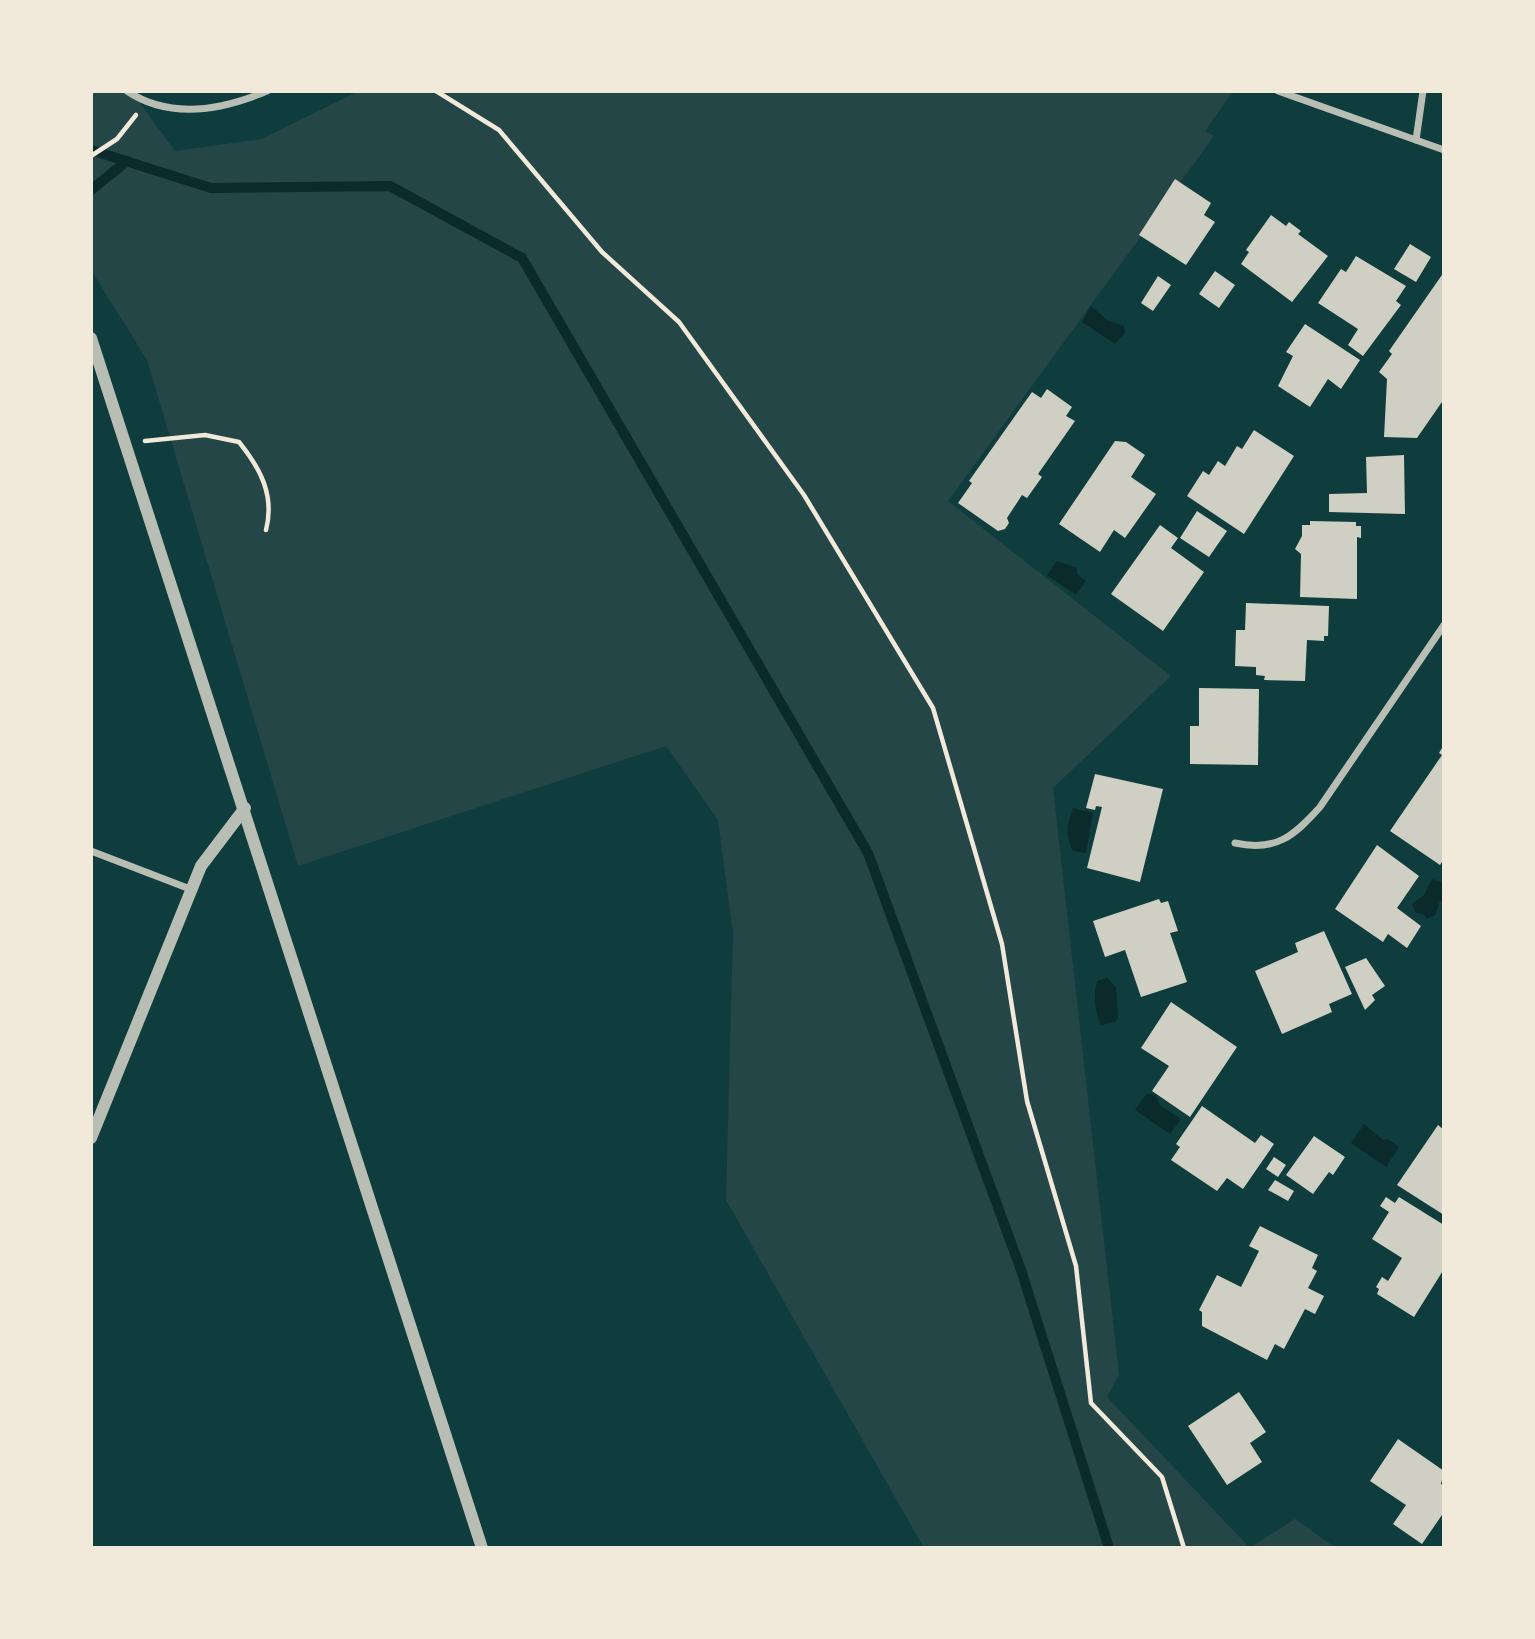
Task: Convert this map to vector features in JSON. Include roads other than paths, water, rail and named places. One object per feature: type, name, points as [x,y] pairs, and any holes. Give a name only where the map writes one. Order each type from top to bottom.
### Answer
[{"type":"street","points":[[127,91],[145,103],[186,110],[232,106],[267,91]]},
{"type":"street","points":[[1278,91],[1444,149]]},
{"type":"street","points":[[1416,140],[1423,91]]},
{"type":"street","points":[[91,338],[482,1548]]},
{"type":"street","points":[[1235,843],[1255,848],[1273,844],[1298,832],[1320,807],[1444,625]]},
{"type":"street","points":[[91,1138],[190,889],[201,866],[245,808]]},
{"type":"street","points":[[91,851],[190,889]]},
{"type":"waterway","points":[[91,150],[211,188],[390,186],[522,258],[868,853],[1021,1270],[1109,1548]]},
{"type":"waterway","points":[[91,190],[127,161]]}]
